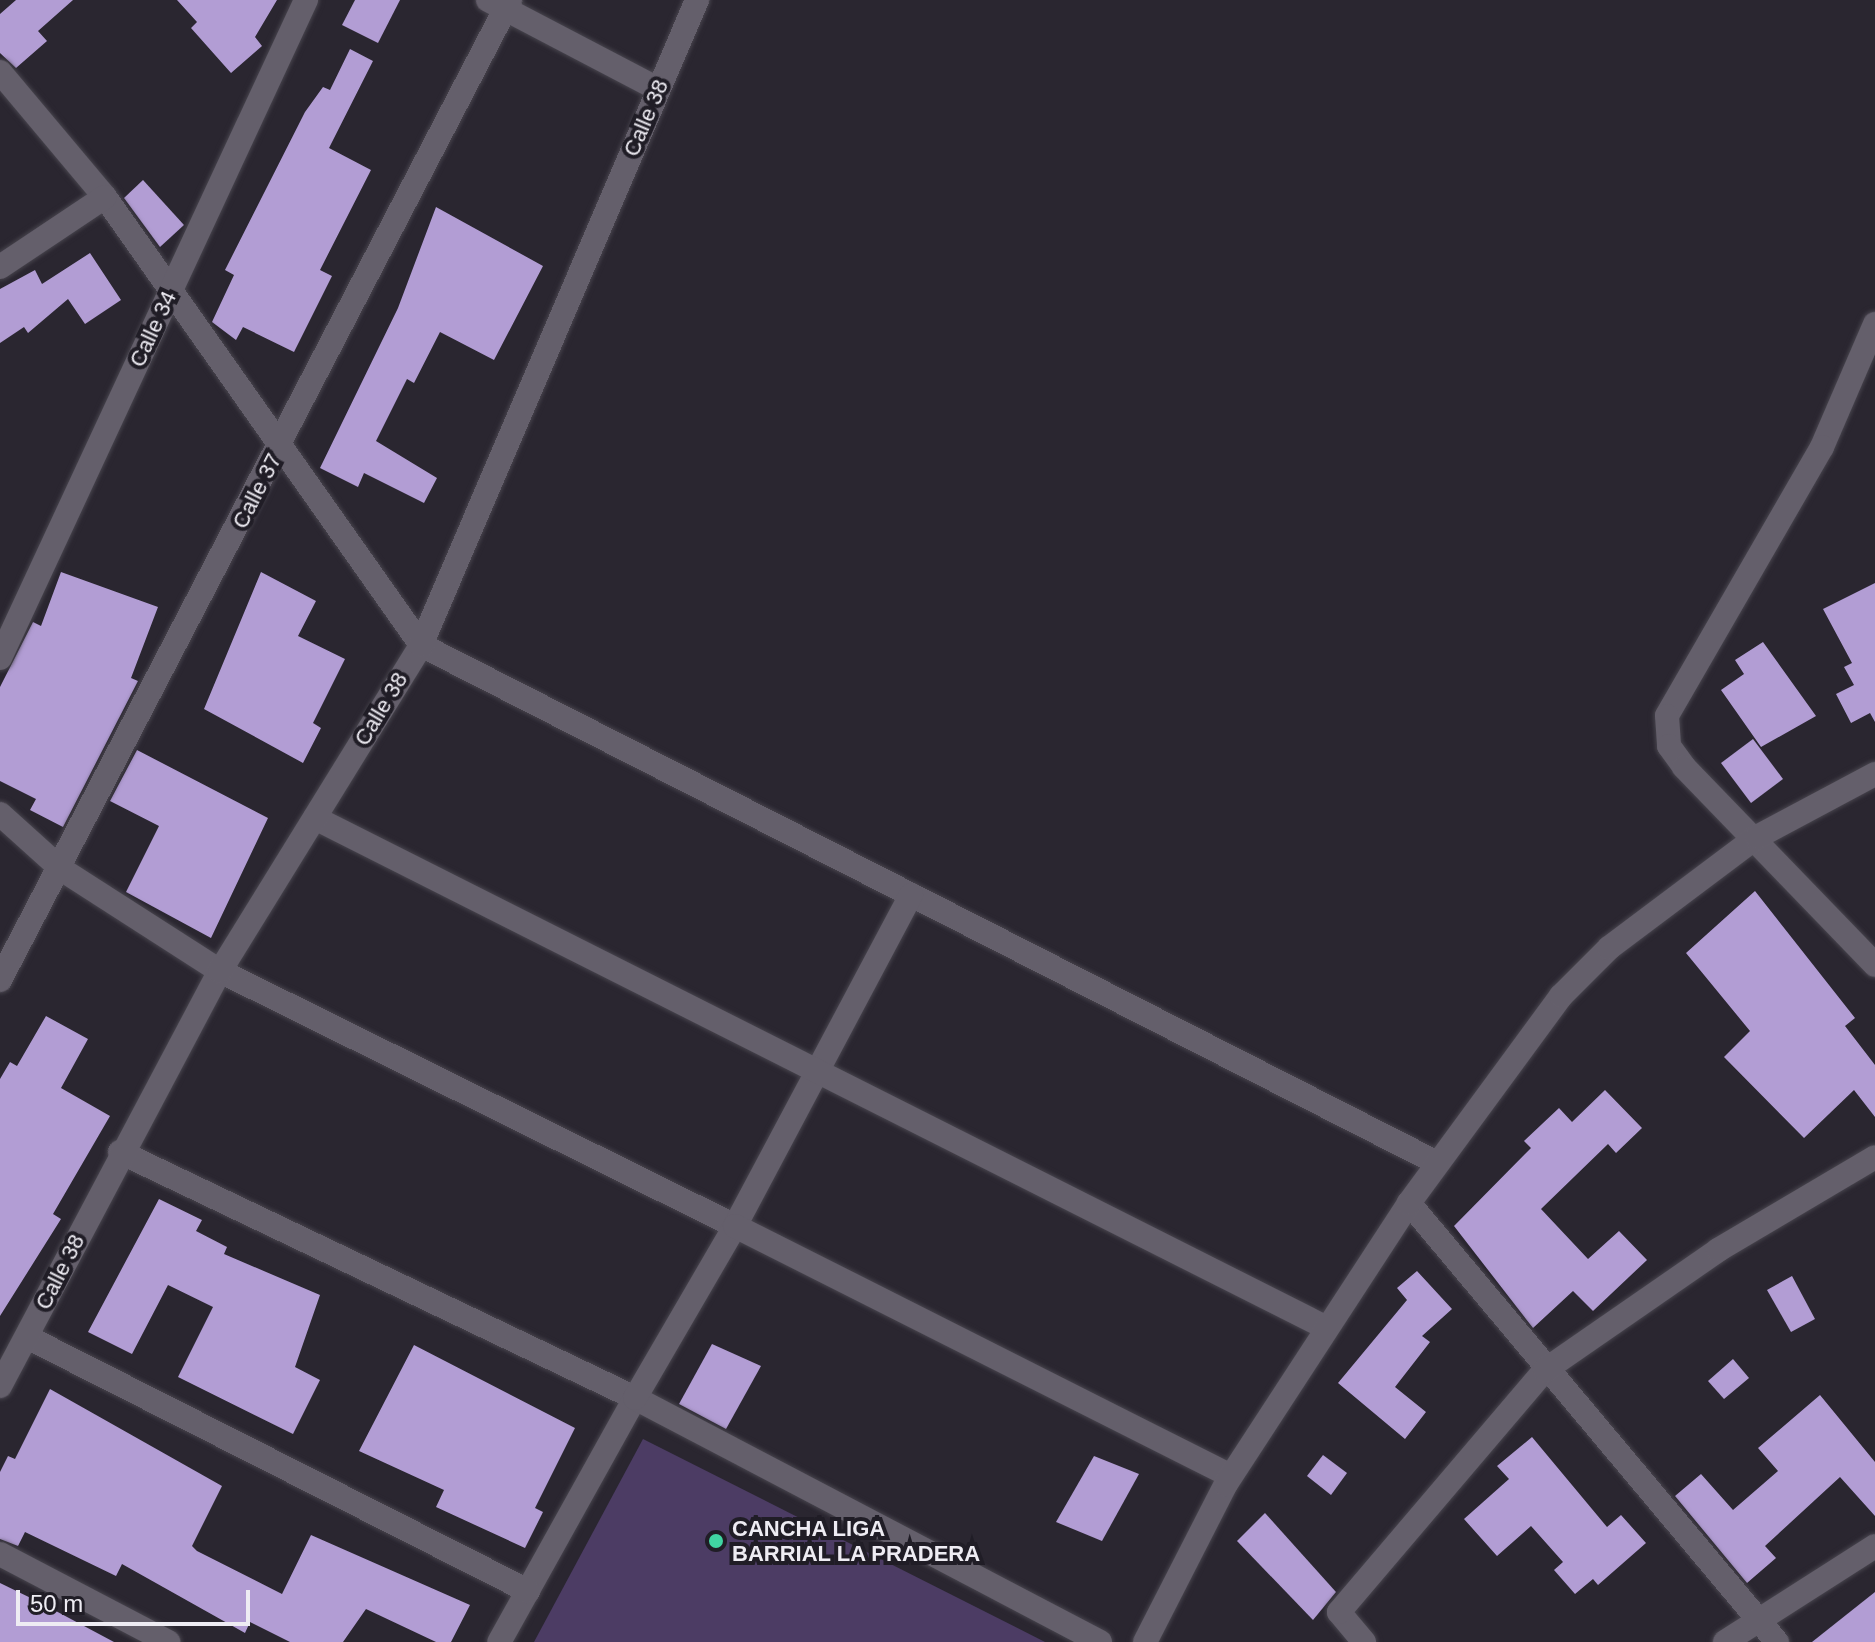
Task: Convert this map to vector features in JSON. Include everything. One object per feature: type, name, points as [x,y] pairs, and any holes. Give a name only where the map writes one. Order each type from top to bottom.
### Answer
[{"type":"street","name":"Calle 34","points":[[0,658],[306,0]]},
{"type":"street","name":"Calle 38","points":[[0,1386],[120,1152],[220,971],[421,645],[697,0]]},
{"type":"street","points":[[501,4],[658,89]]},
{"type":"street","name":"Calle 37","points":[[0,980],[61,869],[279,447],[501,4]]},
{"type":"street","points":[[0,72],[105,197],[169,296],[421,645],[1437,1163]]},
{"type":"street","points":[[0,267],[105,197]]},
{"type":"street","points":[[1875,324],[1822,447],[1667,716],[1669,746],[1684,767],[1757,837],[1875,965]]},
{"type":"street","points":[[1145,1642],[1231,1476],[1409,1203],[1561,996],[1609,948],[1757,837],[1875,774]]},
{"type":"street","points":[[0,814],[61,869],[220,971],[1231,1476]]},
{"type":"street","points":[[315,818],[1327,1328]]},
{"type":"street","points":[[499,1642],[735,1226],[911,895]]},
{"type":"street","points":[[120,1152],[635,1398],[1100,1642]]},
{"type":"street","points":[[1364,1642],[1339,1612],[1545,1370],[1718,1250],[1875,1157]]},
{"type":"street","points":[[1409,1203],[1545,1370],[1777,1642]]},
{"type":"street","points":[[27,1337],[528,1591]]},
{"type":"street","points":[[1725,1642],[1755,1616],[1875,1546]]},
{"type":"street","points":[[0,1554],[168,1642]]},
{"type":"shaded area","name":"CANCHA LIGA BARRIAL LA PRADERA","points":[[643,1439],[1045,1642],[534,1642]]},
{"type":"building","points":[[16,0],[73,0],[38,31],[47,41],[16,68],[0,53],[0,14]]},
{"type":"building","points":[[177,0],[277,0],[255,37],[262,46],[231,73],[191,28],[197,22]]},
{"type":"building","points":[[355,0],[400,0],[378,43],[342,25]]},
{"type":"building","points":[[350,49],[373,61],[329,148],[371,170],[320,270],[332,276],[294,352],[243,327],[236,340],[212,322],[234,275],[225,270],[305,112],[323,87],[330,90]]},
{"type":"building","points":[[143,180],[184,225],[160,247],[124,198]]},
{"type":"building","points":[[436,207],[543,266],[494,360],[440,332],[414,383],[407,379],[376,441],[437,478],[424,503],[364,473],[358,487],[320,468],[398,308]]},
{"type":"building","points":[[90,253],[121,300],[85,324],[68,299],[28,333],[24,327],[0,343],[0,289],[35,270],[42,284]]},
{"type":"building","points":[[61,572],[158,607],[131,678],[138,681],[63,827],[30,810],[36,799],[0,781],[0,687],[33,622],[41,626]]},
{"type":"building","points":[[261,572],[316,601],[298,636],[345,659],[313,723],[321,728],[303,763],[204,709]]},
{"type":"building","points":[[1875,583],[1875,722],[1870,713],[1851,723],[1836,694],[1854,685],[1844,667],[1852,663],[1823,609]]},
{"type":"building","points":[[1763,642],[1816,716],[1761,747],[1721,690],[1744,674],[1735,660]]},
{"type":"building","points":[[1753,739],[1783,779],[1751,803],[1721,763]]},
{"type":"building","points":[[137,750],[268,818],[211,938],[126,892],[159,826],[110,801]]},
{"type":"building","points":[[1755,891],[1855,1018],[1845,1026],[1875,1065],[1875,1117],[1854,1090],[1804,1138],[1724,1057],[1750,1031],[1686,953]]},
{"type":"building","points":[[46,1016],[88,1039],[61,1088],[110,1116],[53,1214],[61,1219],[0,1316],[0,1079],[10,1062],[17,1066]]},
{"type":"building","points":[[1605,1090],[1642,1128],[1616,1153],[1608,1144],[1541,1209],[1588,1259],[1619,1231],[1647,1260],[1593,1311],[1573,1291],[1533,1328],[1454,1226],[1531,1148],[1524,1141],[1559,1108],[1572,1122]]},
{"type":"building","points":[[159,1199],[202,1220],[196,1231],[227,1247],[224,1254],[320,1295],[295,1367],[320,1380],[293,1434],[178,1377],[213,1307],[168,1285],[132,1354],[88,1332]]},
{"type":"building","points":[[1417,1271],[1452,1309],[1422,1336],[1430,1342],[1395,1387],[1426,1412],[1405,1439],[1338,1383],[1407,1300],[1397,1288]]},
{"type":"building","points":[[1792,1276],[1815,1319],[1791,1332],[1767,1290]]},
{"type":"building","points":[[712,1344],[761,1366],[726,1429],[679,1404]]},
{"type":"building","points":[[414,1345],[575,1428],[535,1508],[543,1512],[525,1548],[436,1507],[444,1490],[359,1451]]},
{"type":"building","points":[[1733,1359],[1749,1378],[1724,1399],[1708,1381]]},
{"type":"building","points":[[50,1389],[222,1486],[192,1546],[197,1551],[282,1594],[311,1535],[470,1605],[451,1642],[436,1642],[366,1609],[343,1642],[290,1642],[250,1622],[245,1633],[122,1564],[116,1576],[25,1532],[18,1546],[0,1539],[0,1472],[8,1456],[15,1459]]},
{"type":"building","points":[[1820,1395],[1875,1462],[1875,1516],[1840,1477],[1765,1546],[1776,1558],[1747,1583],[1675,1496],[1701,1474],[1733,1510],[1778,1471],[1758,1448]]},
{"type":"building","points":[[1532,1437],[1607,1527],[1621,1515],[1646,1543],[1598,1585],[1593,1579],[1575,1594],[1554,1570],[1563,1562],[1531,1526],[1497,1556],[1464,1519],[1509,1479],[1497,1466]]},
{"type":"building","points":[[1323,1455],[1347,1473],[1331,1495],[1307,1476]]},
{"type":"building","points":[[1094,1456],[1139,1474],[1102,1541],[1056,1522]]},
{"type":"building","points":[[1265,1513],[1336,1592],[1313,1620],[1237,1541]]},
{"type":"building","points":[[0,1583],[39,1602],[114,1642],[0,1642]]},
{"type":"building","points":[[1875,1592],[1875,1642],[1812,1642]]},
{"type":"place","name":"CANCHA LIGA BARRIAL LA PRADERA","points":[[716,1541]]}]
